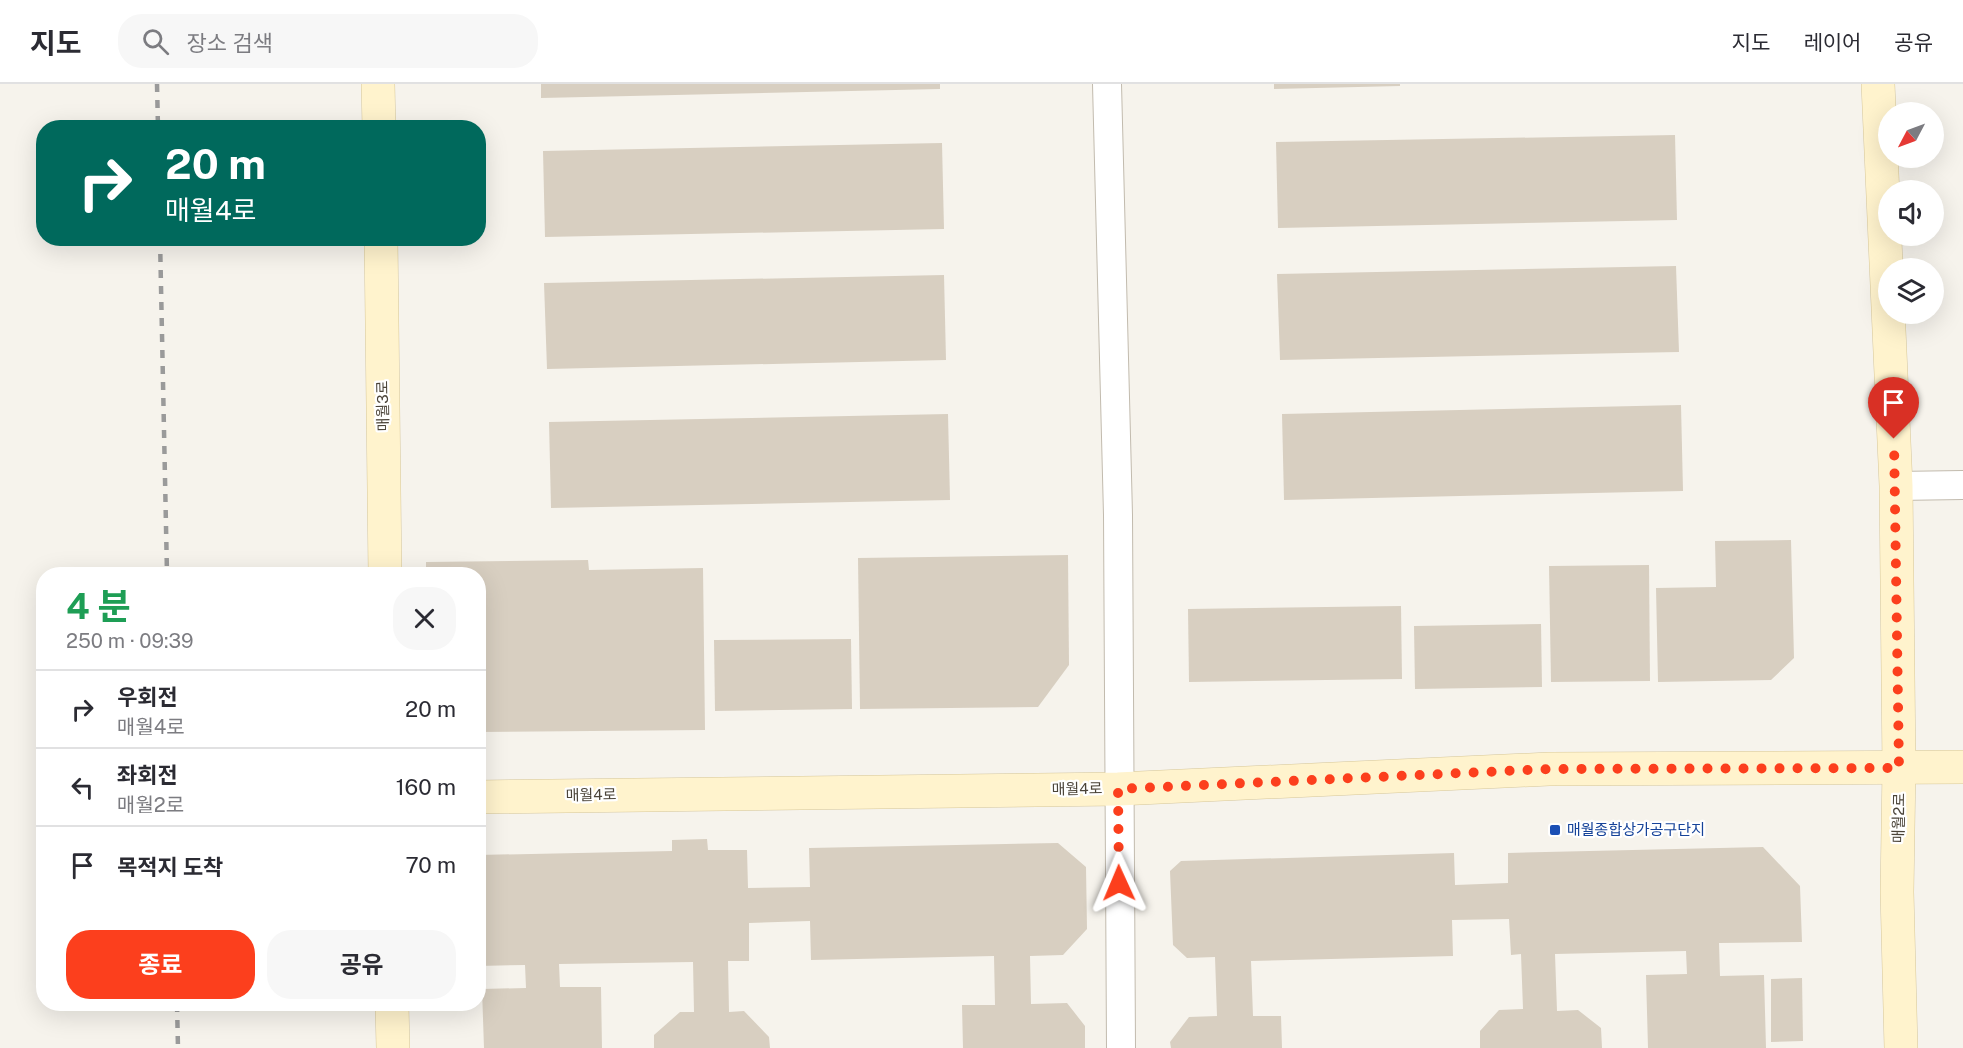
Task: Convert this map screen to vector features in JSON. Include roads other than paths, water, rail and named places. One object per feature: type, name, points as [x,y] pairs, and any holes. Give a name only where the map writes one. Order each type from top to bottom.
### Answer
[{"type":"street","points":[[378,84],[379,120]]},
{"type":"street","points":[[1107,84],[1118,515],[1121,1048]]},
{"type":"street","name":"매월2로","points":[[1878,84],[1896,486],[1899,768],[1897,892],[1901,1048]]},
{"type":"street","name":"매월3로","points":[[381,246],[385,567]]},
{"type":"street","points":[[1896,486],[1963,485]]},
{"type":"street","name":"매월4로","points":[[486,796],[1118,789],[1549,769],[1963,767]]},
{"type":"street","points":[[393,1011],[393,1048]]},
{"type":"railway","points":[[157,84],[158,120]]},
{"type":"railway","points":[[160,246],[167,567]]},
{"type":"railway","points":[[177,1011],[178,1048]]},
{"type":"place","name":"매월종합상가공구단지","points":[[1555,830]]}]
